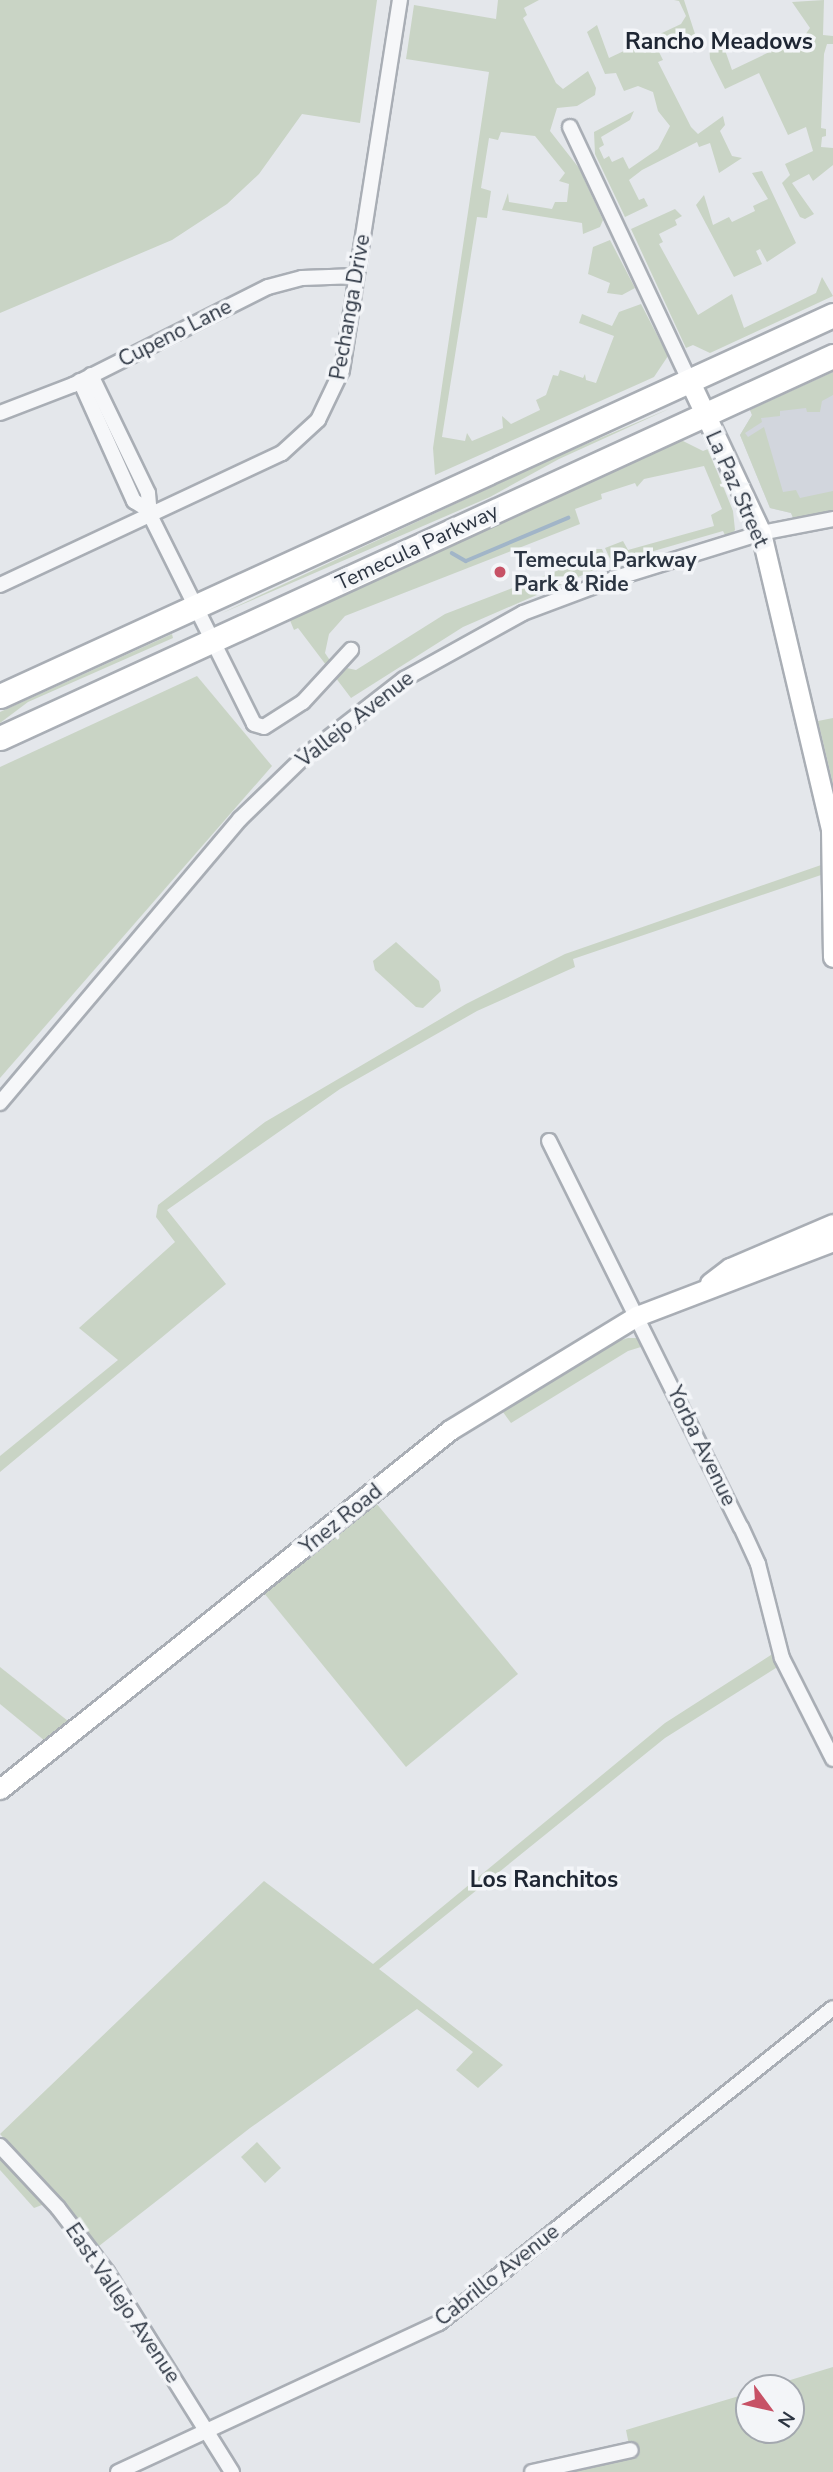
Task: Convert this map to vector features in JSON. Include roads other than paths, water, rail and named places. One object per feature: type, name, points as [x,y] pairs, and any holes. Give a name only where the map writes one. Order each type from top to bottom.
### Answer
[{"type":"main road","name":"Temecula Parkway","points":[[0,696],[833,315]]},
{"type":"main road","name":"Temecula Parkway","points":[[0,738],[833,356]]},
{"type":"main road","name":"La Paz Street","points":[[690,382],[761,533],[831,829],[833,957]]},
{"type":"main road","name":"Ynez Road","points":[[707,1287],[730,1268],[833,1224]]},
{"type":"main road","name":"Ynez Road","points":[[0,1789],[450,1430],[637,1316],[707,1287],[738,1280],[833,1241]]},
{"type":"street","name":"Pechanga Drive","points":[[0,584],[148,512],[282,453],[318,420],[342,370],[400,0]]},
{"type":"street","name":"La Paz Street","points":[[570,127],[690,382]]},
{"type":"street","name":"Cupeno Lane","points":[[0,413],[86,378],[268,287],[302,278],[357,276]]},
{"type":"street","points":[[86,378],[134,502],[148,512],[254,724],[264,727],[303,702],[351,650]]},
{"type":"street","name":"Vallejo Avenue","points":[[0,1102],[240,819],[305,756],[404,679],[523,613],[616,578],[761,533],[833,519]]},
{"type":"street","name":"Yorba Avenue","points":[[549,1141],[752,1552],[782,1658],[833,1759]]},
{"type":"street","name":"Cabrillo Avenue","points":[[118,2472],[439,2323],[833,2008]]},
{"type":"street","name":"East Vallejo Avenue","points":[[0,2146],[58,2208],[107,2272],[232,2472]]},
{"type":"street","points":[[533,2472],[631,2450]]},
{"type":"waterway","points":[[452,553],[466,561],[568,518]]},
{"type":"place","name":"Temecula Parkway Park & Ride","points":[[500,572]]},
{"type":"district","name":"Rancho Meadows","points":[[719,42]]},
{"type":"district","name":"Los Ranchitos","points":[[544,1880]]}]
